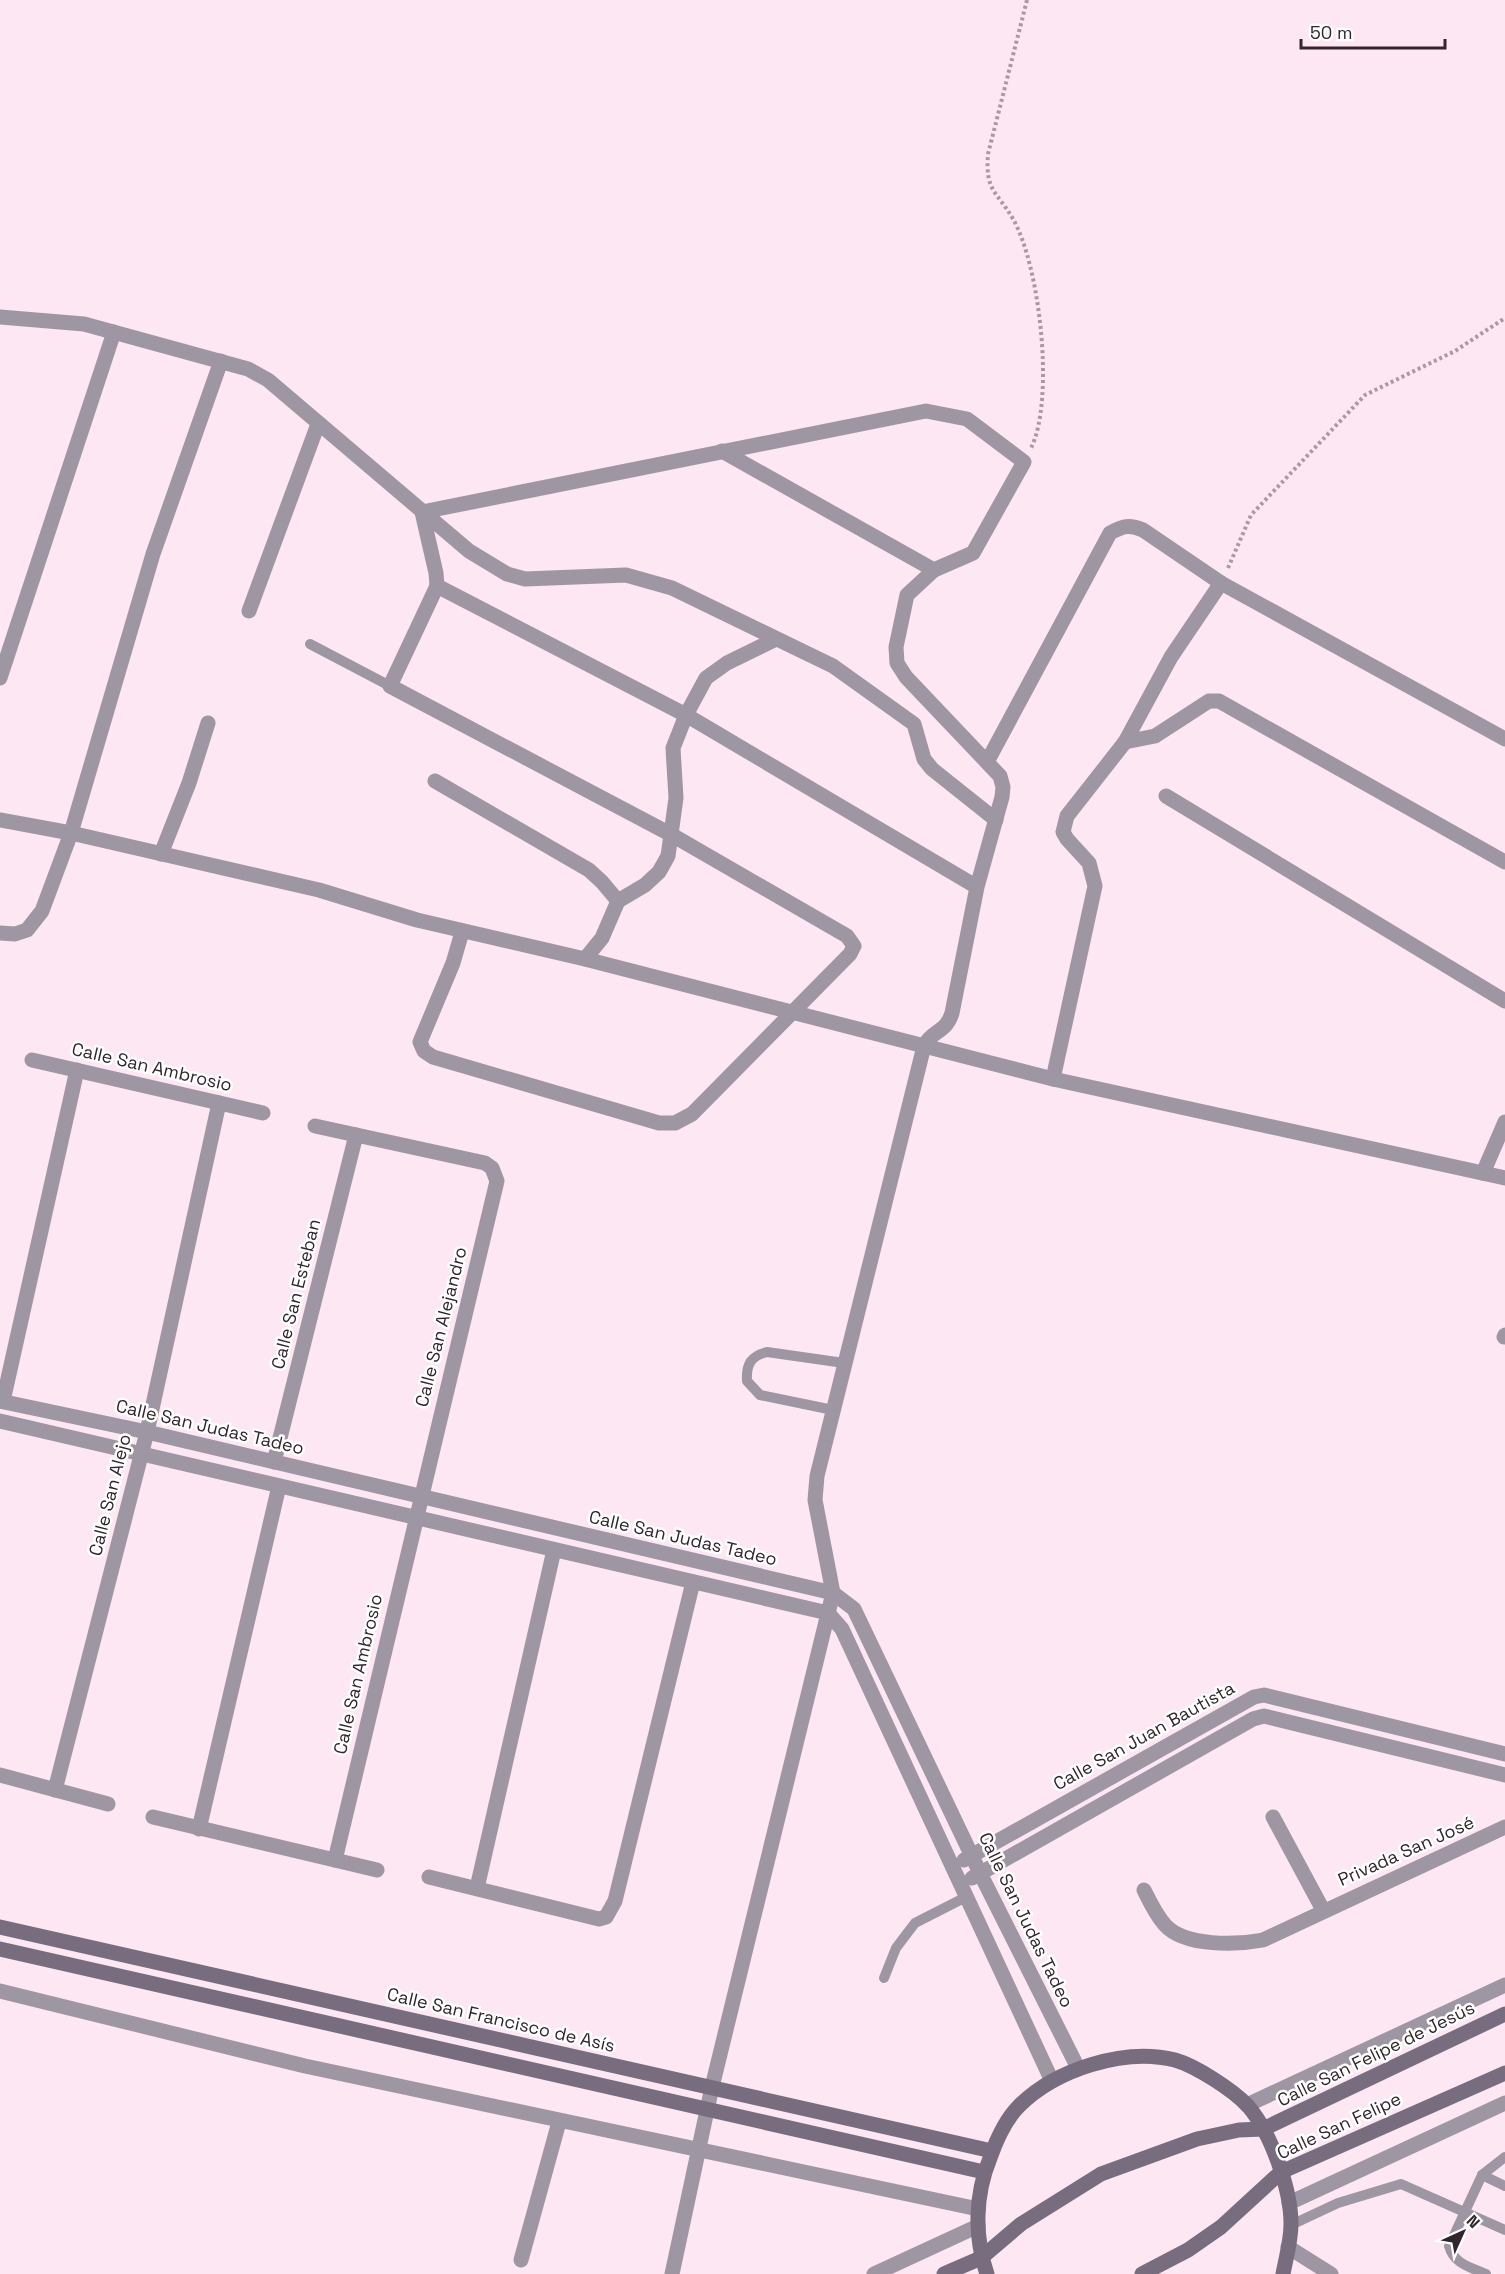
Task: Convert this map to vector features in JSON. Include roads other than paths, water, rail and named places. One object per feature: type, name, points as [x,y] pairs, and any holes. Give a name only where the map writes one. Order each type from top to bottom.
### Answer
[{"type":"main road","name":"Calle San Francisco de Asís","points":[[0,1927],[992,2151]]},
{"type":"main road","points":[[0,1949],[984,2172]]},
{"type":"main road","name":"Calle San Felipe de Jesús","points":[[1263,2129],[1505,2014]]},
{"type":"main road","points":[[987,2274],[981,2258],[978,2226],[984,2172],[992,2151],[1018,2107],[1052,2081],[1078,2068],[1128,2057],[1175,2060],[1218,2082],[1247,2106],[1263,2129],[1281,2172],[1289,2203],[1291,2225],[1283,2274]]},
{"type":"main road","name":"Calle San Felipe","points":[[1142,2274],[1188,2250],[1221,2227],[1281,2172],[1505,2073]]},
{"type":"main road","name":"Calle San Felipe","points":[[944,2274],[981,2258],[1021,2224],[1101,2174],[1197,2139],[1239,2130],[1263,2129]]},
{"type":"street","points":[[0,316],[84,324],[248,369],[268,380],[469,551],[507,574],[525,579],[550,580],[626,575],[672,588],[833,666],[914,724],[924,759],[932,769],[996,820]]},
{"type":"street","points":[[0,678],[114,332]]},
{"type":"street","points":[[0,933],[15,934],[27,930],[36,922],[42,911],[71,833],[153,554],[221,361]]},
{"type":"street","points":[[422,512],[926,411],[967,419],[1024,462],[973,553],[934,570],[907,595],[896,647],[897,663],[906,677],[1000,776],[1003,787],[977,887],[950,1020],[943,1030],[928,1038],[924,1046],[817,1476],[815,1500],[832,1593],[712,2087],[672,2274]]},
{"type":"street","points":[[249,611],[318,424]]},
{"type":"street","points":[[722,452],[934,570]]},
{"type":"street","points":[[422,512],[437,586],[390,686],[672,835],[851,940],[854,946],[850,954],[692,1114],[675,1123],[659,1123],[433,1057],[423,1051],[420,1042],[453,963],[462,932]]},
{"type":"street","points":[[987,762],[1110,534],[1122,526],[1132,525],[1143,530],[1221,583],[1505,739]]},
{"type":"street","points":[[1053,1079],[1095,886],[1092,869],[1067,839],[1064,824],[1066,816],[1125,742],[1171,657],[1221,583]]},
{"type":"street","points":[[437,586],[686,715],[977,887]]},
{"type":"street","points":[[585,959],[602,938],[618,901],[645,885],[659,872],[668,856],[676,798],[673,748],[686,715],[706,678],[727,663],[776,639]]},
{"type":"street","points":[[1125,742],[1155,736],[1209,701],[1219,701],[1505,862]]},
{"type":"street","points":[[161,854],[189,783],[208,723]]},
{"type":"street","points":[[435,781],[589,870],[618,901]]},
{"type":"street","points":[[1166,796],[1505,1001]]},
{"type":"street","points":[[0,820],[71,833],[319,890],[462,932],[585,959],[792,1014],[1053,1079],[1505,1178]]},
{"type":"street","name":"Calle San Ambrosio","points":[[32,1060],[263,1113]]},
{"type":"street","points":[[1,1401],[77,1070]]},
{"type":"street","name":"Calle San Alejo","points":[[55,1790],[147,1432],[219,1103]]},
{"type":"street","points":[[1483,1173],[1505,1122]]},
{"type":"street","points":[[315,1126],[356,1135]]},
{"type":"street","name":"Calle San Alejandro","points":[[356,1135],[485,1162],[492,1168],[496,1186],[420,1497]]},
{"type":"street","name":"Calle San Esteban","points":[[274,1462],[356,1135]]},
{"type":"street","name":"Calle San Judas Tadeo","points":[[1,1401],[147,1432],[832,1593],[854,1609],[980,1873],[1078,2068]]},
{"type":"street","points":[[0,1421],[828,1613],[842,1629],[1052,2081]]},
{"type":"street","points":[[199,1828],[279,1486]]},
{"type":"street","name":"Calle San Ambrosio","points":[[335,1860],[420,1497]]},
{"type":"street","points":[[477,1888],[554,1550]]},
{"type":"street","points":[[429,1877],[599,1919],[606,1917],[612,1911],[693,1582]]},
{"type":"street","name":"Calle San Juan Bautista","points":[[953,1866],[1254,1697],[1264,1695],[1505,1754]]},
{"type":"street","name":"Calle San Juan Bautista","points":[[964,1890],[980,1873],[1253,1719],[1264,1716],[1505,1775]]},
{"type":"street","points":[[0,1775],[108,1804]]},
{"type":"street","points":[[153,1817],[377,1870]]},
{"type":"street","points":[[1273,1817],[1323,1910]]},
{"type":"street","name":"Privada San José","points":[[1144,1890],[1157,1915],[1178,1935],[1242,1944],[1263,1940],[1505,1827]]},
{"type":"street","points":[[1247,2106],[1505,1985]]},
{"type":"street","points":[[0,1992],[305,2066],[698,2152],[978,2210]]},
{"type":"street","points":[[1289,2203],[1505,2103]]},
{"type":"street","points":[[521,2260],[559,2122]]},
{"type":"street","points":[[874,2274],[978,2226]]},
{"type":"street","points":[[1288,2247],[1331,2274]]},
{"type":"lane","points":[[310,644],[390,686]]},
{"type":"lane","points":[[833,1410],[760,1395],[747,1381],[746,1367],[755,1355],[767,1352],[844,1363]]},
{"type":"lane","points":[[884,1978],[896,1948],[915,1923],[964,1890]]},
{"type":"lane","points":[[1486,2274],[1459,2263],[1452,2255],[1449,2246],[1463,2210],[1482,2175],[1505,2157]]},
{"type":"lane","points":[[1482,2175],[1505,2186]]},
{"type":"lane","points":[[1291,2225],[1338,2203],[1401,2184],[1505,2230]]}]
